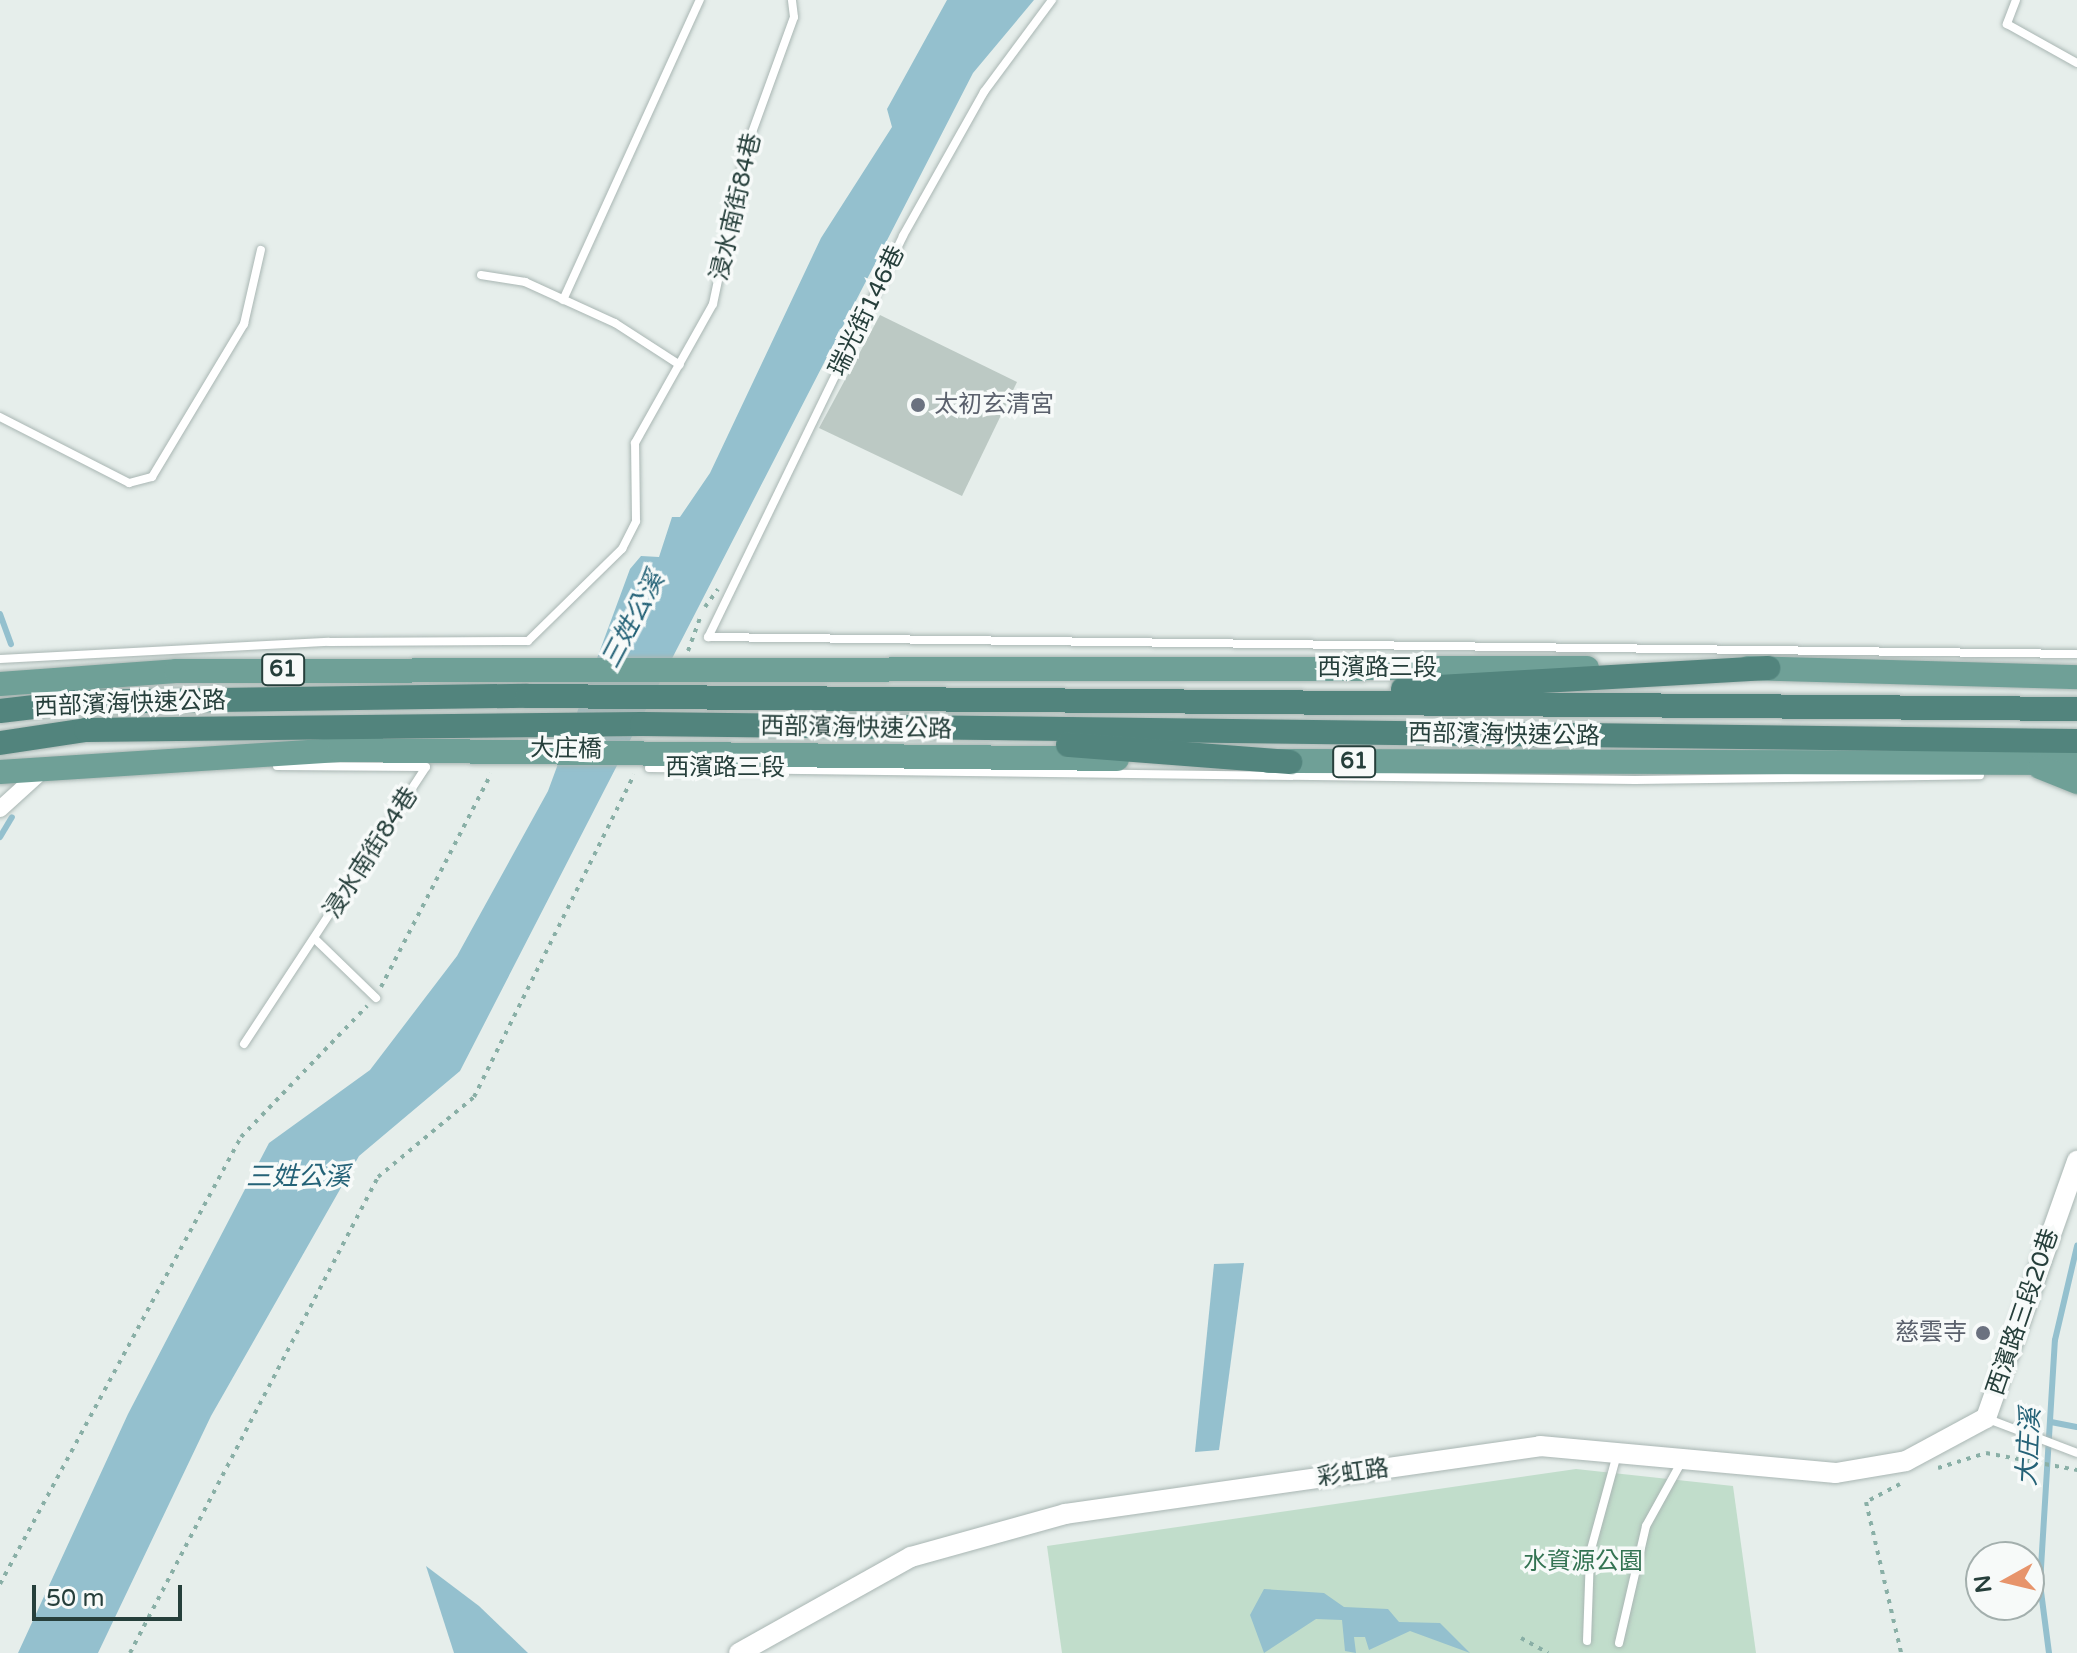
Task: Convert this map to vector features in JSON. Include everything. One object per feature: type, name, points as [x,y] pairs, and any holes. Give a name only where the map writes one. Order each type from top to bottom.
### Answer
[{"type":"highway","points":[[1177,702],[1768,668]]},
{"type":"highway","name":"西部濱海快速公路","points":[[0,711],[77,702],[547,696],[2077,709]]},
{"type":"highway","name":"西部濱海快速公路","points":[[642,724],[2077,741]]},
{"type":"highway","name":"大庄橋","points":[[536,725],[642,724]]},
{"type":"highway","name":"西部濱海快速公路","points":[[0,743],[86,730],[536,725]]},
{"type":"highway","points":[[843,728],[1290,762]]},
{"type":"main road","name":"西濱路三段","points":[[0,684],[176,671],[566,669],[1768,668],[2077,677]]},
{"type":"main road","name":"大庄橋","points":[[497,759],[640,759]]},
{"type":"main road","name":"61","points":[[0,772],[78,765],[497,759]]},
{"type":"main road","name":"西濱路三段","points":[[640,759],[2033,768],[2077,763]]},
{"type":"main road","points":[[2033,768],[2077,782]]},
{"type":"street","points":[[0,809],[45,768]]},
{"type":"street","name":"西濱路三段20巷","points":[[1986,1418],[2077,1161]]},
{"type":"street","name":"彩虹路","points":[[739,1653],[770,1645],[911,1557],[1065,1514],[1540,1446],[1685,1456],[1836,1473],[1906,1461],[1986,1418]]},
{"type":"lane","points":[[563,300],[700,0]]},
{"type":"lane","name":"浸水南街84巷","points":[[0,659],[329,642],[528,641],[622,549],[640,493],[635,443],[713,304],[746,149],[794,17],[792,0]]},
{"type":"lane","name":"瑞光街146巷","points":[[708,637],[903,236],[984,92],[1052,0]]},
{"type":"lane","points":[[2016,0],[2007,24],[2077,63]]},
{"type":"lane","points":[[0,417],[129,483],[152,477],[244,324],[261,250]]},
{"type":"lane","points":[[481,275],[525,282],[680,365]]},
{"type":"lane","name":"西濱路三段","points":[[708,637],[2077,654]]},
{"type":"lane","name":"西濱路三段","points":[[640,759],[1604,780],[2033,768]]},
{"type":"lane","name":"浸水南街84巷","points":[[78,765],[95,773],[426,767],[244,1044]]},
{"type":"lane","points":[[2033,768],[2077,792]]},
{"type":"lane","name":"浸水南街84巷","points":[[315,939],[376,998]]},
{"type":"lane","points":[[1986,1418],[2077,1453]]},
{"type":"lane","points":[[1587,1641],[1590,1553],[1618,1450]]},
{"type":"lane","points":[[1619,1643],[1646,1526],[1685,1456]]},
{"type":"path","points":[[0,1584],[241,1137],[376,998],[497,759]]},
{"type":"path","points":[[130,1653],[378,1177],[474,1097],[640,759]]},
{"type":"path","points":[[1924,1474],[1986,1453],[2075,1469]]},
{"type":"path","points":[[1901,1653],[1866,1502],[1911,1479]]},
{"type":"path","points":[[1521,1638],[1548,1653]]},
{"type":"green space","name":"水資源公園","points":[[1576,1469],[1733,1486],[1756,1653],[1062,1653],[1047,1546]]},
{"type":"water","name":"三姓公溪","points":[[947,0],[1034,0],[973,73],[460,1071],[359,1156],[211,1416],[98,1653],[18,1653],[128,1414],[269,1143],[370,1070],[457,956],[548,791],[630,569],[641,556],[659,557],[672,517],[680,517],[710,473],[821,238],[892,127],[887,109]]},
{"type":"water","points":[[1244,1263],[1219,1450],[1195,1452],[1214,1264]]},
{"type":"water","points":[[426,1566],[479,1606],[528,1653],[454,1653]]},
{"type":"water","points":[[1264,1589],[1324,1593],[1344,1607],[1388,1609],[1399,1622],[1440,1623],[1470,1653],[1410,1631],[1369,1650],[1365,1637],[1354,1637],[1356,1653],[1345,1651],[1342,1620],[1316,1619],[1264,1653],[1250,1615]]},
{"type":"building","name":"太初玄清宮","points":[[880,315],[1017,382],[962,496],[819,428]]},
{"type":"waterway","points":[[0,614],[11,644]]},
{"type":"waterway","points":[[0,837],[12,817]]},
{"type":"waterway","name":"大庄溪","points":[[2049,1653],[2040,1584],[2055,1340],[2077,1246]]},
{"type":"waterway","points":[[2051,1422],[2077,1427]]},
{"type":"place","name":"太初玄清宮","points":[[918,405]]},
{"type":"place","name":"慈雲寺","points":[[1983,1333]]}]
